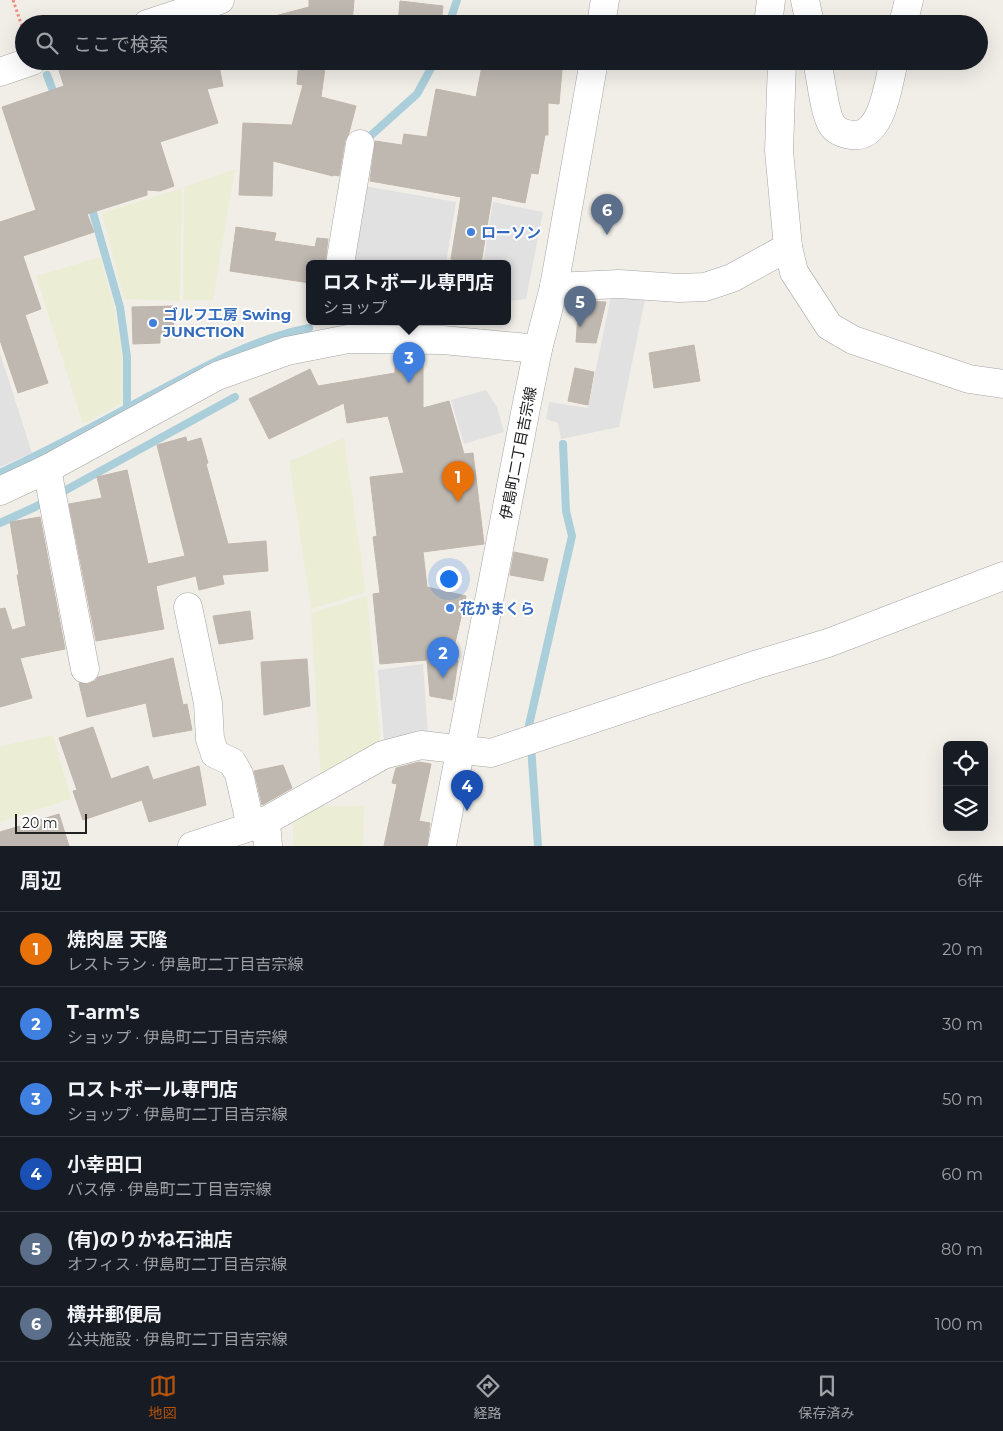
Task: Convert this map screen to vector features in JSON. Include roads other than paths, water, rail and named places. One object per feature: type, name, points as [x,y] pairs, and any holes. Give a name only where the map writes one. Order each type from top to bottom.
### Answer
[{"type":"street","points":[[174,15],[220,0]]},
{"type":"street","points":[[602,15],[605,0]]},
{"type":"street","points":[[769,15],[771,0]]},
{"type":"street","points":[[805,0],[808,15]]},
{"type":"street","points":[[905,15],[909,0]]},
{"type":"street","points":[[0,72],[15,67]]},
{"type":"street","name":"伊島町二丁目吉宗線","points":[[442,846],[538,349],[554,287],[592,70]]},
{"type":"street","points":[[782,70],[779,151],[788,247],[794,272],[829,326],[853,340],[960,376],[1003,384]]},
{"type":"street","points":[[819,70],[828,114],[833,126],[843,134],[857,136],[869,132],[880,116],[892,70]]},
{"type":"street","points":[[341,260],[360,144]]},
{"type":"street","points":[[554,287],[619,284],[679,288],[705,287],[732,278],[788,247]]},
{"type":"street","points":[[0,491],[50,489],[217,376],[329,332],[348,339],[443,340],[538,349]]},
{"type":"street","points":[[50,489],[86,669]]},
{"type":"street","points":[[192,846],[263,831],[383,755],[421,745],[491,753],[755,665],[828,643],[1003,576]]},
{"type":"street","points":[[188,607],[208,703],[210,739],[215,754],[232,762],[263,831]]},
{"type":"waterway","points":[[452,15],[457,0]]},
{"type":"waterway","points":[[368,138],[417,94],[430,70]]},
{"type":"waterway","points":[[47,75],[56,99]]},
{"type":"waterway","points":[[90,202],[120,307],[127,357],[127,408]]},
{"type":"waterway","points":[[0,473],[227,356],[267,339],[309,328]]},
{"type":"waterway","points":[[0,523],[35,507],[235,397]]},
{"type":"waterway","points":[[530,734],[529,725],[572,536],[566,511],[563,444]]},
{"type":"waterway","points":[[531,746],[538,846]]},
{"type":"place","name":"ローソン","points":[[471,232]]},
{"type":"place","name":"横井郵便局","points":[[607,235]]},
{"type":"place","name":"ゴルフ工房 Swing JUNCTION","points":[[153,323]]},
{"type":"place","name":"(有)のりかね石油店","points":[[580,327]]},
{"type":"place","name":"ロストボール専門店","points":[[409,383]]},
{"type":"place","name":"焼肉屋 天隆","points":[[458,502]]},
{"type":"place","name":"花かまくら","points":[[450,608]]},
{"type":"place","name":"T-arm's","points":[[443,678]]},
{"type":"place","name":"小幸田口","points":[[467,811]]}]
